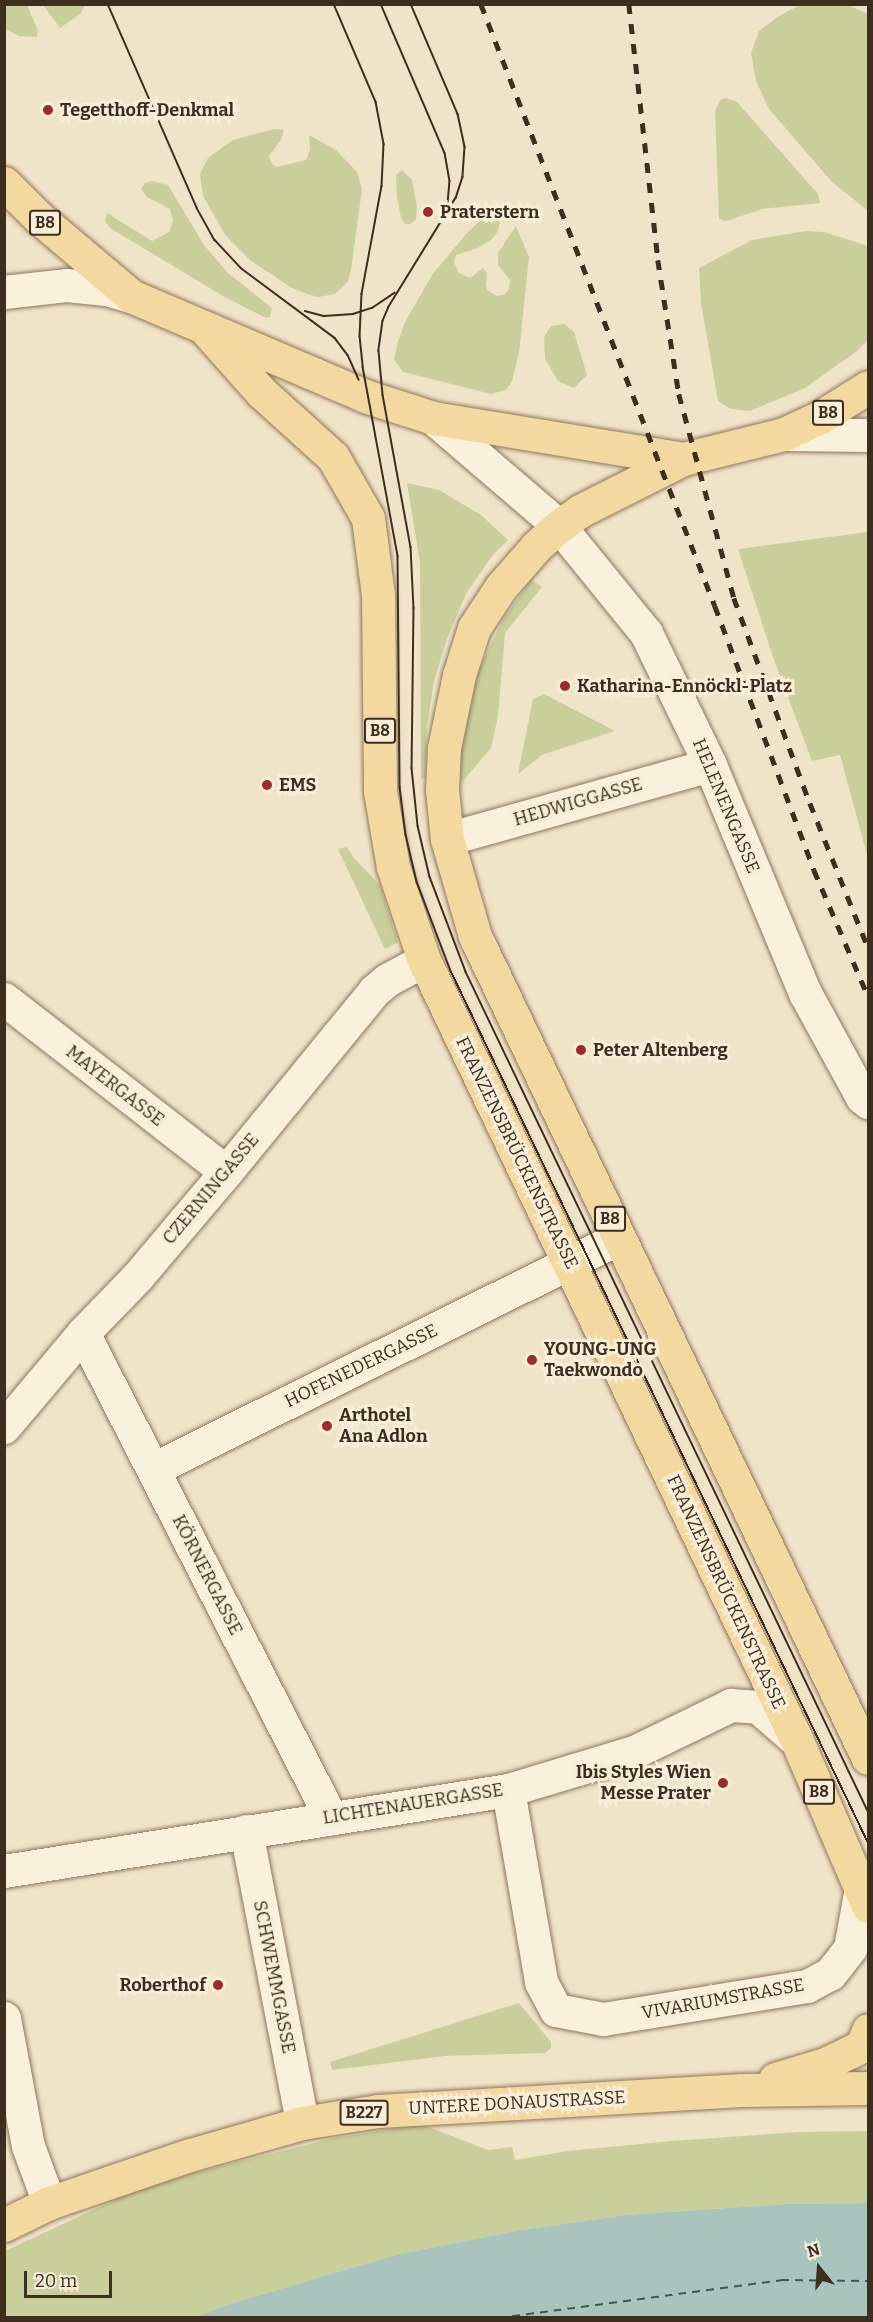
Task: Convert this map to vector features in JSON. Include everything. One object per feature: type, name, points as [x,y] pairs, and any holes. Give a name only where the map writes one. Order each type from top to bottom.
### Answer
[{"type":"main road","name":"B8","points":[[4,183],[38,217],[131,296],[365,396],[433,418],[683,459]]},
{"type":"main road","name":"FRANZENSBRÜCKENSTRASSE","points":[[206,330],[261,392],[333,457],[368,518],[378,595],[380,791],[393,867],[424,960],[797,1741],[865,1897]]},
{"type":"main road","name":"B8","points":[[868,387],[822,416],[784,434],[683,459],[580,511],[536,547],[501,587],[474,628],[459,675],[444,748],[442,789],[447,839],[475,936],[868,1758]]},
{"type":"main road","points":[[742,2090],[825,2064],[862,2046],[868,2030]]},
{"type":"main road","name":"UNTERE DONAUSTRASSE","points":[[4,2225],[49,2203],[189,2155],[302,2123],[378,2111],[742,2090],[868,2088]]},
{"type":"street","points":[[4,292],[66,285],[106,289],[131,296]]},
{"type":"street","points":[[433,418],[559,526]]},
{"type":"street","points":[[784,434],[868,435]]},
{"type":"street","name":"HELENENGASSE","points":[[559,526],[646,633],[710,765],[805,993],[862,1097],[868,1102]]},
{"type":"street","name":"HEDWIGGASSE","points":[[447,839],[710,765]]},
{"type":"street","name":"CZERNINGASSE","points":[[4,1426],[83,1333],[138,1276],[374,991],[387,980],[424,960]]},
{"type":"street","name":"MAYERGASSE","points":[[4,999],[226,1172]]},
{"type":"street","name":"HOFENEDERGASSE","points":[[153,1469],[619,1238]]},
{"type":"street","name":"KÖRNERGASSE","points":[[83,1333],[331,1818]]},
{"type":"street","name":"LICHTENAUERGASSE","points":[[4,1871],[508,1790],[634,1752],[731,1705],[758,1707],[797,1741]]},
{"type":"street","name":"VIVARIUMSTRASSE","points":[[508,1790],[541,1982],[556,2010],[603,2019],[807,1986],[830,1974],[850,1948],[865,1897]]},
{"type":"street","name":"SCHWEMMGASSE","points":[[246,1831],[302,2123]]},
{"type":"street","points":[[4,2018],[28,2146],[49,2203]]},
{"type":"green space","points":[[802,4],[848,5],[868,14],[868,211],[832,182],[769,109],[756,81],[751,53],[759,31],[779,16]]},
{"type":"green space","points":[[4,5],[27,5],[38,31],[37,37],[19,36],[5,29]]},
{"type":"green space","points":[[43,5],[85,5],[80,14],[60,28]]},
{"type":"green space","points":[[726,98],[737,102],[818,194],[820,203],[762,209],[726,221],[719,219],[715,111],[720,100]]},
{"type":"green space","points":[[274,129],[284,130],[281,140],[269,156],[272,164],[277,167],[306,160],[310,149],[309,135],[336,150],[357,172],[362,189],[351,270],[348,281],[335,294],[318,297],[292,288],[250,260],[226,236],[203,196],[200,174],[208,158],[233,140]]},
{"type":"green space","points":[[402,170],[412,180],[417,206],[416,220],[410,224],[405,224],[401,218],[397,197],[396,175]]},
{"type":"green space","points":[[152,181],[168,185],[204,245],[228,273],[272,308],[270,317],[266,318],[223,296],[110,228],[105,221],[107,213],[152,241],[169,232],[173,221],[170,209],[147,197],[141,189],[145,183]]},
{"type":"green space","points":[[502,211],[498,231],[492,239],[478,248],[456,255],[454,262],[459,273],[470,278],[483,268],[487,273],[488,291],[497,296],[505,294],[509,289],[510,280],[498,265],[498,253],[516,226],[529,257],[519,353],[512,381],[506,390],[491,394],[403,372],[394,359],[397,345],[404,324],[432,275],[466,234],[489,212]]},
{"type":"green space","points":[[806,231],[824,232],[868,246],[868,340],[857,351],[805,388],[750,411],[731,409],[718,401],[701,303],[699,268],[752,240]]},
{"type":"green space","points":[[564,324],[574,332],[587,375],[574,388],[558,381],[545,359],[544,337],[551,326]]},
{"type":"green space","points":[[407,483],[439,490],[481,515],[508,540],[492,556],[466,594],[447,639],[434,681],[427,726],[425,778],[421,779],[420,563]]},
{"type":"green space","points":[[868,532],[868,858],[840,755],[812,761],[773,657],[738,549]]},
{"type":"green space","points":[[531,580],[542,587],[505,633],[498,716],[491,748],[462,782],[459,767],[465,721],[480,668],[502,621]]},
{"type":"green space","points":[[544,694],[615,731],[542,755],[518,774],[533,699]]},
{"type":"green space","points":[[347,847],[354,858],[380,885],[398,942],[385,949],[338,849]]},
{"type":"green space","points":[[519,2003],[551,2042],[551,2048],[545,2053],[445,2056],[332,2070],[330,2062]]},
{"type":"green space","points":[[421,2124],[488,2150],[512,2147],[515,2160],[568,2151],[672,2141],[799,2132],[868,2131],[868,2203],[786,2204],[625,2215],[521,2230],[399,2254],[236,2302],[195,2317],[5,2317],[5,2251],[149,2184],[330,2139]]},
{"type":"water","points":[[868,2203],[868,2317],[195,2317],[236,2302],[399,2254],[521,2230],[625,2215],[786,2204]]},
{"type":"ferry route","points":[[498,2318],[781,2280],[868,2281]]},
{"type":"tram line","points":[[108,4],[197,208],[215,240],[241,268],[335,338],[348,355],[359,380]]},
{"type":"tram line","points":[[334,4],[376,102],[384,144],[382,186],[362,294],[360,336],[363,367],[398,556],[400,787],[406,835],[417,882],[451,971],[868,1842]]},
{"type":"tram line","points":[[381,4],[445,153],[450,181],[448,204]]},
{"type":"tram line","points":[[411,4],[458,114],[465,147],[463,177],[456,198],[389,307],[383,321],[379,351],[383,395],[411,547],[414,608],[412,768],[418,826],[430,877],[466,972],[868,1811]]},
{"type":"tram line","points":[[305,311],[324,316],[353,314],[372,308],[394,293]]},
{"type":"railway","points":[[481,4],[715,606],[814,870],[868,996]]},
{"type":"railway","points":[[629,4],[658,260],[679,394],[734,598],[810,803],[868,947]]},
{"type":"place","name":"Tegetthoff-Denkmal","points":[[48,110]]},
{"type":"place","name":"Praterstern","points":[[428,212]]},
{"type":"place","name":"Katharina-Ennöckl-Platz","points":[[565,686]]},
{"type":"place","name":"EMS","points":[[267,785]]},
{"type":"place","name":"Peter Altenberg","points":[[581,1050]]},
{"type":"place","name":"YOUNG-UNG Taekwondo","points":[[532,1360]]},
{"type":"place","name":"Arthotel Ana Adlon","points":[[327,1426]]},
{"type":"place","name":"Ibis Styles Wien Messe Prater","points":[[723,1783]]},
{"type":"place","name":"Roberthof","points":[[218,1985]]}]
